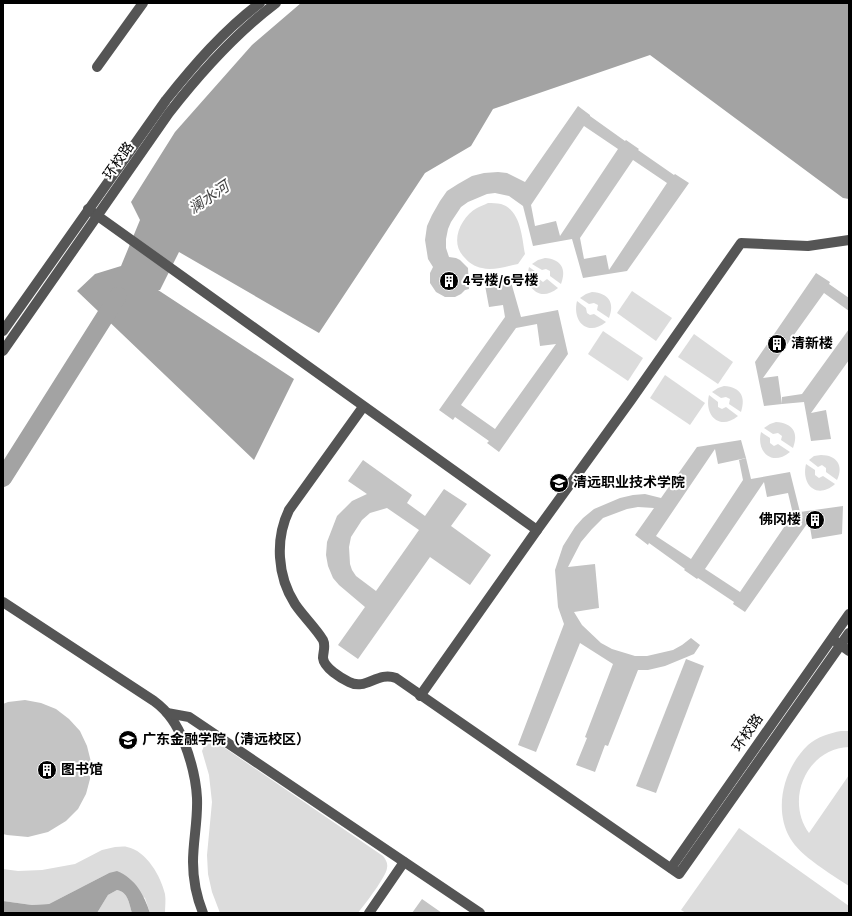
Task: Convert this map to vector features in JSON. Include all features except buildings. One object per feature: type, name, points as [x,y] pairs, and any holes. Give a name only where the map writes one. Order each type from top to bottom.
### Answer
[{"type":"street","points":[[97,67],[143,3]]},
{"type":"street","name":"环校路","points":[[3,351],[169,113],[189,87],[232,41],[260,15],[276,3]]},
{"type":"street","name":"环校路","points":[[3,331],[144,130],[192,68],[257,4]]},
{"type":"street","points":[[88,210],[537,530]]},
{"type":"street","points":[[420,696],[537,530],[640,388],[741,243],[808,246],[849,240]]},
{"type":"street","points":[[363,406],[289,510],[281,539],[281,568],[287,589],[291,598],[324,643],[323,659],[326,666],[348,682],[355,684],[366,683],[385,675],[396,678],[675,871]]},
{"type":"street","points":[[3,602],[154,701],[174,722],[186,748],[196,785],[197,813],[193,863],[197,893],[203,913]]},
{"type":"street","name":"环校路","points":[[675,871],[849,614]]},
{"type":"street","name":"环校路","points":[[675,871],[849,633]]},
{"type":"street","points":[[831,639],[849,651]]},
{"type":"street","points":[[167,713],[189,717],[480,913]]},
{"type":"street","points":[[369,913],[404,862]]},
{"type":"shaded area","points":[[488,203],[501,204],[508,207],[517,218],[525,254],[518,264],[495,269],[486,269],[474,265],[468,261],[460,251],[457,244],[457,237],[466,217],[478,207]]},
{"type":"shaded area","points":[[545,258],[555,260],[563,269],[563,279],[561,284],[550,276],[550,271],[546,269],[542,270],[532,264]]},
{"type":"shaded area","points":[[529,267],[539,274],[539,279],[543,282],[547,279],[558,288],[545,294],[535,291],[531,287],[529,281]]},
{"type":"shaded area","points":[[632,291],[672,318],[656,341],[617,313]]},
{"type":"shaded area","points":[[592,292],[603,294],[611,303],[611,313],[609,318],[597,310],[598,305],[594,303],[589,304],[580,298]]},
{"type":"shaded area","points":[[577,301],[586,308],[587,313],[590,315],[594,314],[606,322],[593,328],[583,325],[579,321],[577,315]]},
{"type":"shaded area","points":[[603,331],[643,358],[628,381],[588,354]]},
{"type":"shaded area","points":[[694,334],[733,362],[718,384],[678,357]]},
{"type":"shaded area","points":[[665,375],[705,403],[690,425],[650,398]]},
{"type":"shaded area","points":[[724,386],[735,388],[741,394],[743,402],[741,412],[729,404],[730,399],[726,397],[721,398],[712,392]]},
{"type":"shaded area","points":[[709,395],[718,402],[718,407],[722,409],[726,407],[738,416],[725,422],[715,419],[711,415],[709,409]]},
{"type":"shaded area","points":[[776,422],[787,424],[795,433],[795,443],[793,448],[781,440],[782,436],[778,433],[773,434],[764,428]]},
{"type":"shaded area","points":[[761,432],[770,438],[770,443],[774,446],[778,444],[790,452],[777,458],[772,458],[767,455],[761,446]]},
{"type":"shaded area","points":[[821,455],[831,457],[838,462],[840,470],[837,480],[826,472],[826,468],[822,465],[818,467],[809,460],[814,456]]},
{"type":"shaded area","points":[[806,464],[815,470],[815,475],[819,478],[823,476],[835,484],[822,491],[812,488],[808,484],[806,478]]},
{"type":"shaded area","points":[[849,731],[849,747],[834,750],[821,757],[811,766],[804,778],[800,792],[799,806],[802,820],[809,833],[849,775],[849,886],[808,858],[795,845],[790,838],[782,814],[782,801],[787,777],[800,754],[815,740],[828,734]]},
{"type":"shaded area","points":[[212,741],[222,746],[383,856],[387,863],[386,872],[358,913],[220,913],[212,892],[208,874],[207,855],[212,802],[209,775],[202,751],[205,744]]},
{"type":"shaded area","points":[[739,828],[849,906],[849,913],[686,913],[681,910]]},
{"type":"shaded area","points":[[115,847],[134,849],[147,859],[163,887],[165,894],[165,913],[150,913],[145,898],[109,873],[49,904],[32,905],[3,901],[3,869],[18,871],[42,870],[75,864],[102,850]]},
{"type":"shaded area","points":[[117,890],[124,893],[126,896],[132,913],[97,913],[108,895]]},
{"type":"water","points":[[301,3],[849,3],[849,199],[843,198],[650,55],[493,109],[471,146],[425,173],[319,333],[179,252],[160,290],[158,290],[294,379],[254,460],[77,291],[95,274],[121,266],[140,220],[131,202],[175,132],[252,45]]},
{"type":"water","points":[[117,871],[129,878],[138,888],[150,913],[132,913],[126,896],[121,891],[117,890],[108,895],[97,913],[3,913],[3,901],[32,905],[49,904],[109,873]]},
{"type":"waterway","name":"澜水河","points":[[3,478],[118,296]]},
{"type":"place","name":"4号楼/6号楼","points":[[449,281]]},
{"type":"place","name":"清新楼","points":[[777,344]]},
{"type":"place","name":"清远职业技术学院","points":[[559,483]]},
{"type":"place","name":"佛冈楼","points":[[815,520]]},
{"type":"place","name":"广东金融学院（清远校区）","points":[[128,740]]},
{"type":"place","name":"图书馆","points":[[47,770]]}]
